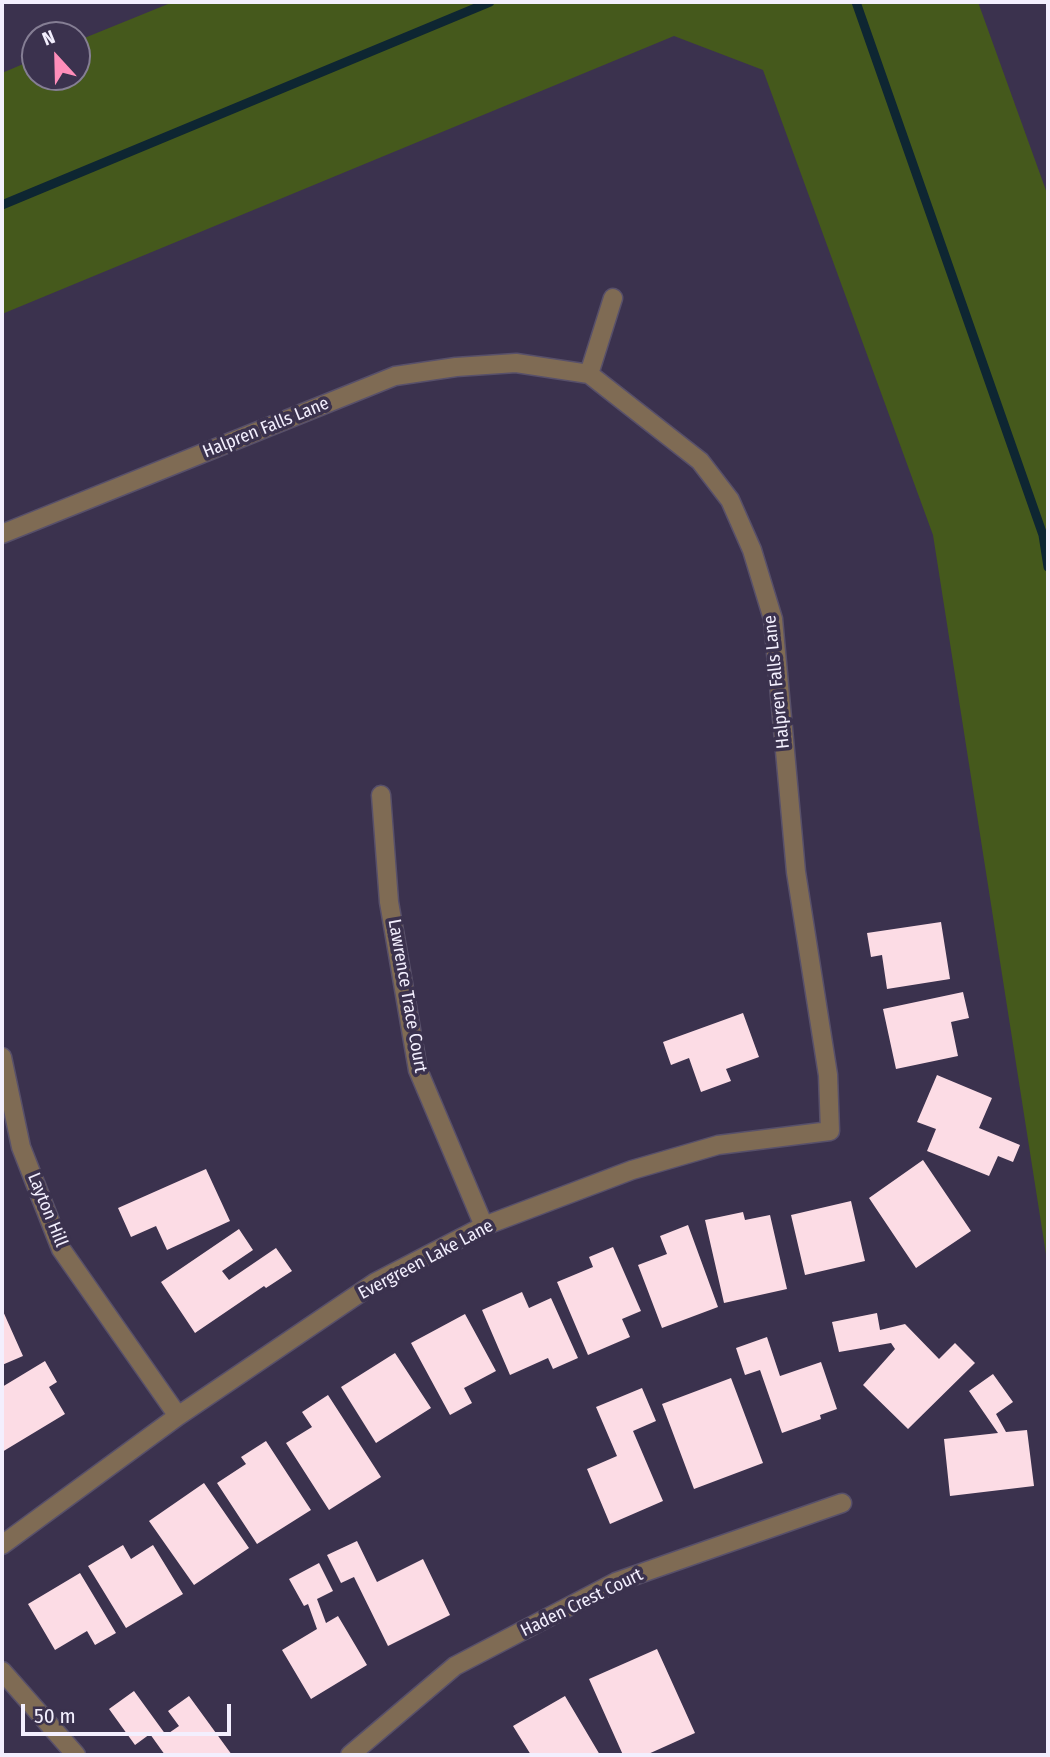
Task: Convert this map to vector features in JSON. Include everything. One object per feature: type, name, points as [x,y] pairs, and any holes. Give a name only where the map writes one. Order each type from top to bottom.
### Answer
[{"type":"street","points":[[589,374],[613,298]]},
{"type":"street","name":"Halpren Falls Lane","points":[[2,534],[395,376],[456,367],[516,363],[589,374],[700,461],[730,500],[752,550],[773,619],[796,872],[828,1075],[830,1131]]},
{"type":"street","name":"Lawrence Trace Court","points":[[382,795],[389,902],[418,1070],[484,1226]]},
{"type":"street","name":"Layton Hill","points":[[2,1057],[21,1147],[61,1249],[178,1416]]},
{"type":"street","name":"Evergreen Lake Lane","points":[[2,1545],[178,1416],[376,1282],[484,1226],[632,1170],[718,1145],[830,1131]]},
{"type":"street","name":"Haden Crest Court","points":[[350,1755],[455,1666],[616,1582],[842,1503]]},
{"type":"street","points":[[2,1671],[76,1755]]},
{"type":"green space","points":[[173,2],[978,2],[1048,196],[1048,1267],[933,535],[763,70],[674,36],[2,314],[2,73],[21,65],[21,91],[91,91],[91,35]]},
{"type":"building","points":[[941,922],[950,979],[887,989],[882,955],[871,957],[867,933]]},
{"type":"building","points":[[963,992],[969,1018],[951,1022],[958,1056],[896,1069],[883,1009]]},
{"type":"building","points":[[743,1013],[759,1057],[726,1069],[731,1081],[701,1092],[689,1058],[671,1065],[663,1042]]},
{"type":"building","points":[[937,1075],[992,1098],[979,1128],[1020,1145],[1013,1162],[998,1156],[989,1176],[927,1151],[936,1129],[917,1122]]},
{"type":"building","points":[[923,1160],[971,1231],[916,1268],[869,1198]]},
{"type":"building","points":[[206,1169],[230,1221],[167,1250],[156,1226],[131,1237],[118,1208]]},
{"type":"building","points":[[851,1201],[865,1261],[805,1275],[791,1215]]},
{"type":"building","points":[[743,1212],[745,1220],[770,1215],[787,1289],[724,1303],[705,1220]]},
{"type":"building","points":[[688,1225],[718,1307],[662,1328],[638,1265],[667,1254],[660,1236]]},
{"type":"building","points":[[239,1229],[253,1250],[222,1271],[229,1280],[276,1248],[292,1271],[266,1288],[264,1286],[195,1333],[161,1282]]},
{"type":"building","points":[[613,1247],[641,1311],[622,1319],[630,1337],[588,1355],[557,1282],[593,1267],[589,1257]]},
{"type":"building","points":[[522,1292],[529,1308],[551,1298],[578,1358],[553,1369],[548,1358],[510,1375],[482,1310]]},
{"type":"building","points":[[2,1309],[23,1356],[2,1365]]},
{"type":"building","points":[[877,1313],[880,1330],[905,1324],[939,1359],[955,1343],[975,1363],[908,1429],[863,1385],[895,1349],[891,1343],[839,1352],[832,1322]]},
{"type":"building","points":[[465,1314],[496,1371],[464,1388],[472,1403],[450,1415],[411,1343]]},
{"type":"building","points":[[767,1337],[780,1376],[821,1362],[837,1409],[820,1415],[821,1419],[782,1433],[760,1370],[745,1375],[736,1348]]},
{"type":"building","points":[[395,1353],[431,1408],[376,1443],[341,1387]]},
{"type":"building","points":[[45,1361],[57,1382],[49,1387],[65,1414],[2,1452],[2,1387]]},
{"type":"building","points":[[993,1374],[1013,1402],[996,1414],[1006,1432],[1027,1430],[1034,1486],[950,1496],[944,1439],[998,1433],[969,1391]]},
{"type":"building","points":[[731,1378],[763,1463],[694,1489],[662,1404]]},
{"type":"building","points":[[642,1388],[656,1421],[633,1431],[663,1501],[610,1524],[587,1469],[617,1456],[596,1407]]},
{"type":"building","points":[[328,1395],[381,1477],[329,1510],[286,1443],[312,1427],[302,1412]]},
{"type":"building","points":[[266,1441],[311,1510],[257,1544],[217,1483],[246,1464],[241,1457]]},
{"type":"building","points":[[204,1483],[249,1548],[194,1585],[149,1521]]},
{"type":"building","points":[[357,1541],[377,1582],[423,1559],[450,1615],[388,1646],[354,1577],[341,1583],[327,1555]]},
{"type":"building","points":[[123,1545],[131,1559],[153,1545],[183,1594],[126,1628],[88,1566]]},
{"type":"building","points":[[319,1563],[333,1591],[317,1599],[326,1623],[338,1616],[367,1665],[311,1699],[282,1650],[317,1629],[308,1604],[304,1606],[289,1579]]},
{"type":"building","points":[[80,1573],[116,1633],[95,1645],[87,1631],[55,1650],[28,1604]]},
{"type":"building","points":[[657,1649],[695,1733],[646,1755],[623,1755],[589,1679]]},
{"type":"building","points":[[134,1691],[166,1735],[179,1726],[168,1711],[189,1696],[232,1755],[165,1755],[150,1734],[135,1745],[109,1709]]},
{"type":"building","points":[[565,1696],[600,1755],[531,1755],[513,1726]]},
{"type":"waterway","points":[[2,205],[490,2]]},
{"type":"waterway","points":[[856,2],[1043,535],[1048,567]]}]
